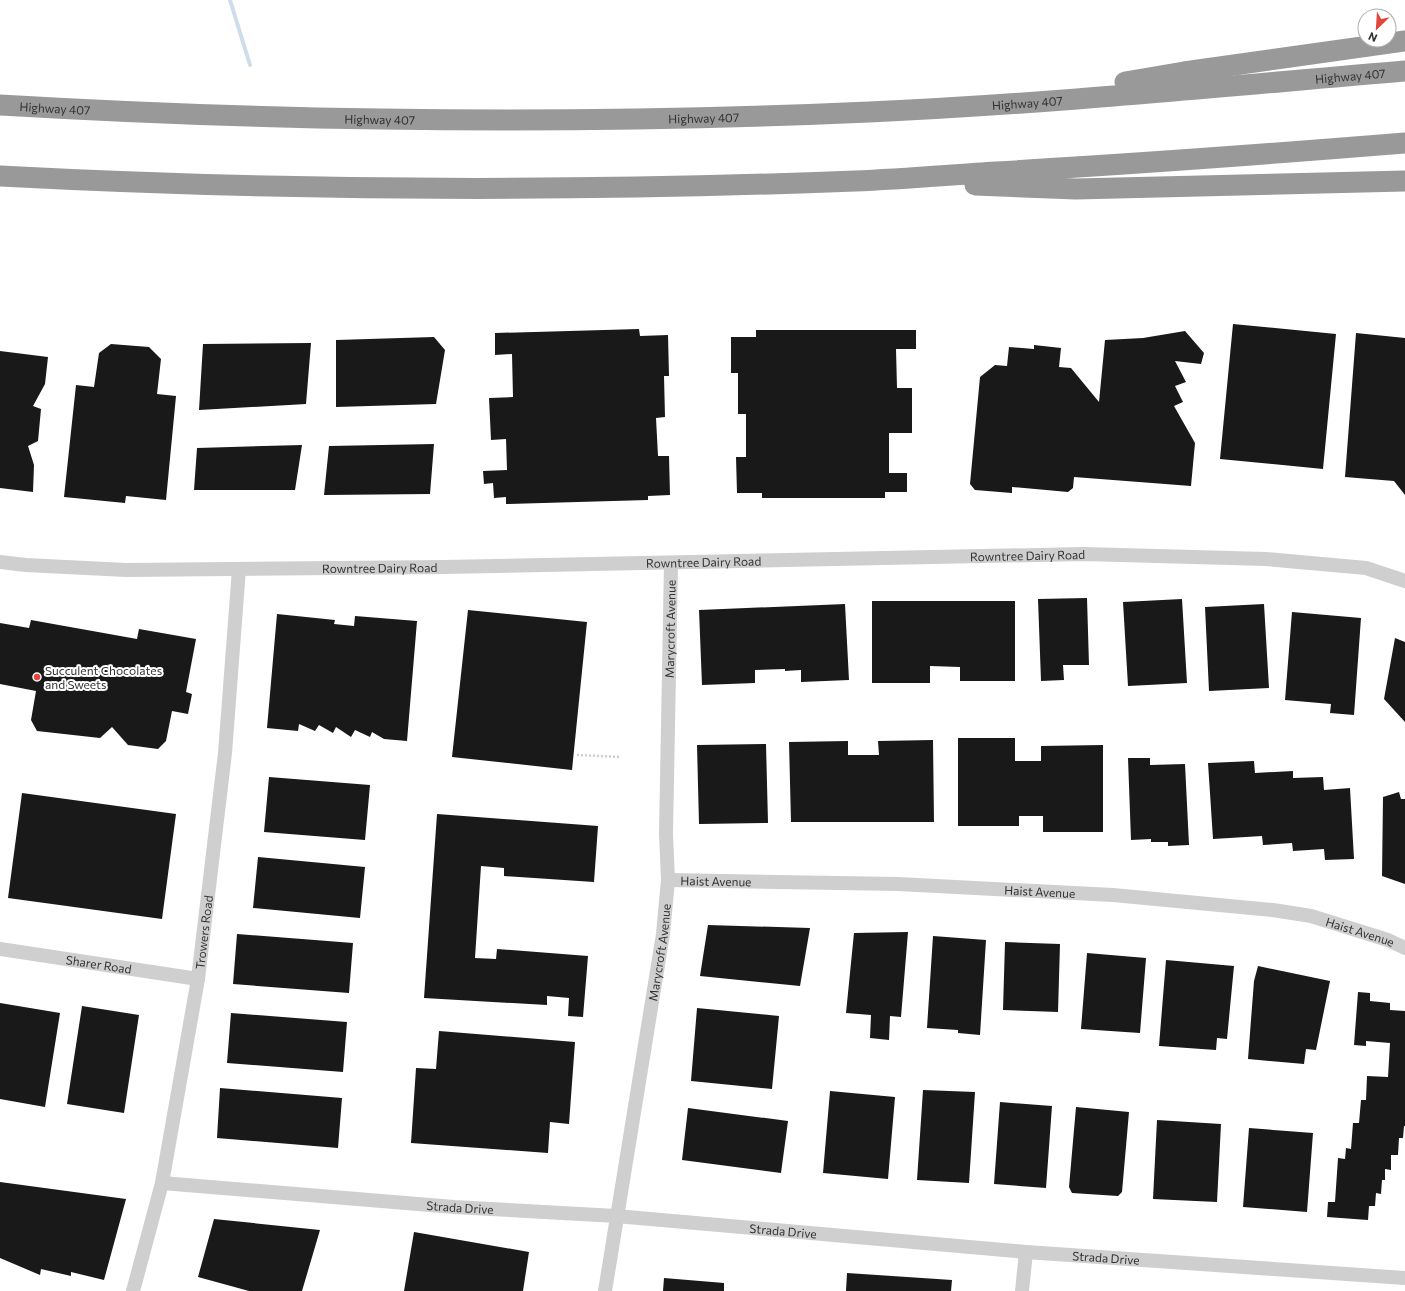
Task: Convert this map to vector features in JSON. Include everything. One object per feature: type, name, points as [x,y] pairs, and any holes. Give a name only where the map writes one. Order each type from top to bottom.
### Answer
[{"type":"highway","points":[[991,105],[1184,72],[1405,42]]},
{"type":"highway","name":"Highway 407","points":[[0,105],[166,113],[326,118],[612,120],[870,112],[991,105],[1405,71]]},
{"type":"highway","points":[[0,176],[243,185],[424,188],[590,187],[857,181],[1137,164],[1405,143]]},
{"type":"highway","points":[[857,181],[1076,189],[1405,181]]},
{"type":"street","name":"Rowntree Dairy Road","points":[[0,562],[26,565],[126,570],[671,563],[1084,554],[1258,558],[1366,568],[1405,581]]},
{"type":"street","name":"Marycroft Avenue","points":[[605,1291],[663,934],[668,880],[666,834],[671,563]]},
{"type":"street","name":"Trowers Road","points":[[133,1291],[162,1183],[198,979],[225,753],[239,569]]},
{"type":"street","name":"Haist Avenue","points":[[668,880],[898,884],[1113,895],[1273,910],[1311,916],[1388,940],[1405,948]]},
{"type":"street","name":"Sharer Road","points":[[0,950],[198,979]]},
{"type":"street","name":"Strada Drive","points":[[162,1183],[454,1207],[616,1216],[1026,1252],[1405,1278]]},
{"type":"street","points":[[1022,1291],[1026,1252]]},
{"type":"path","points":[[577,755],[621,757]]},
{"type":"building","points":[[1233,324],[1336,334],[1323,469],[1220,459]]},
{"type":"building","points":[[639,329],[640,336],[668,335],[669,376],[664,376],[665,417],[656,418],[658,456],[669,456],[670,495],[648,496],[648,500],[506,504],[506,497],[494,498],[493,483],[484,484],[483,471],[507,470],[506,439],[491,440],[489,398],[513,397],[512,354],[495,355],[495,333]]},
{"type":"building","points":[[756,330],[916,330],[916,349],[896,349],[897,388],[912,388],[912,433],[889,433],[889,473],[907,473],[907,492],[885,492],[885,498],[762,498],[762,493],[737,493],[736,457],[746,457],[746,414],[738,414],[738,373],[731,373],[731,337],[756,337]]},
{"type":"building","points":[[1185,331],[1204,353],[1201,364],[1175,361],[1186,382],[1175,386],[1183,402],[1174,406],[1195,443],[1191,486],[1074,477],[1073,488],[1068,492],[1012,487],[1012,493],[975,490],[970,484],[980,377],[995,365],[1007,366],[1009,347],[1034,349],[1034,345],[1061,348],[1059,367],[1071,368],[1099,402],[1105,340],[1143,338]]},
{"type":"building","points":[[1356,333],[1405,338],[1405,495],[1394,481],[1345,477]]},
{"type":"building","points":[[434,337],[445,350],[436,404],[336,407],[336,340]]},
{"type":"building","points":[[311,343],[306,404],[199,410],[203,344]]},
{"type":"building","points":[[111,344],[149,347],[161,359],[157,394],[176,396],[166,500],[126,496],[125,503],[64,497],[76,385],[94,387],[99,353]]},
{"type":"building","points":[[0,351],[48,357],[45,384],[33,406],[41,409],[38,441],[28,446],[34,465],[33,492],[0,488]]},
{"type":"building","points":[[434,444],[430,494],[324,495],[329,446]]},
{"type":"building","points":[[302,445],[295,490],[194,490],[197,448]]},
{"type":"building","points":[[1087,598],[1089,665],[1063,665],[1064,680],[1041,681],[1038,599]]},
{"type":"building","points":[[1182,599],[1187,683],[1128,686],[1123,602]]},
{"type":"building","points":[[872,601],[1015,601],[1015,681],[960,681],[960,667],[930,666],[930,683],[872,683]]},
{"type":"building","points":[[845,604],[849,680],[801,682],[801,670],[755,670],[755,683],[702,685],[699,610]]},
{"type":"building","points":[[1264,604],[1269,688],[1209,691],[1205,607]]},
{"type":"building","points":[[468,610],[587,622],[572,770],[452,757]]},
{"type":"building","points":[[1292,612],[1361,618],[1354,715],[1330,713],[1331,704],[1285,700]]},
{"type":"building","points":[[277,614],[335,620],[334,624],[354,626],[355,616],[417,621],[407,741],[384,739],[372,732],[370,737],[355,730],[351,737],[336,727],[333,733],[319,725],[315,731],[299,724],[298,731],[267,728]]},
{"type":"building","points":[[31,620],[137,639],[139,629],[196,639],[186,692],[192,694],[188,714],[172,711],[166,741],[158,749],[128,745],[112,727],[100,738],[37,731],[31,720],[36,691],[0,684],[0,623],[29,628]]},
{"type":"building","points":[[1395,638],[1405,642],[1405,722],[1384,699]]},
{"type":"building","points":[[958,738],[1015,738],[1015,761],[1041,761],[1041,746],[1103,745],[1103,832],[1043,832],[1043,816],[1019,816],[1019,826],[958,826]]},
{"type":"building","points":[[933,740],[934,822],[791,822],[789,742],[848,741],[848,755],[879,755],[878,741]]},
{"type":"building","points":[[766,744],[768,823],[699,824],[697,745]]},
{"type":"building","points":[[1128,758],[1150,758],[1150,765],[1185,764],[1189,845],[1168,846],[1168,842],[1151,842],[1151,839],[1131,840]]},
{"type":"building","points":[[1254,761],[1255,773],[1293,771],[1293,778],[1323,777],[1324,790],[1350,788],[1354,859],[1325,860],[1324,849],[1293,851],[1292,843],[1263,845],[1262,836],[1213,839],[1208,763]]},
{"type":"building","points":[[269,777],[370,785],[365,840],[264,832]]},
{"type":"building","points":[[1399,792],[1401,799],[1405,799],[1405,884],[1382,876],[1383,797]]},
{"type":"building","points":[[22,793],[176,814],[162,919],[8,898]]},
{"type":"building","points":[[437,814],[598,826],[594,882],[504,876],[504,868],[481,866],[475,958],[496,959],[497,949],[588,956],[583,1017],[568,1016],[569,998],[547,996],[547,1005],[424,998]]},
{"type":"building","points":[[258,857],[365,867],[360,918],[253,908]]},
{"type":"building","points":[[708,925],[810,928],[800,986],[700,976]]},
{"type":"building","points":[[908,932],[901,1017],[890,1016],[889,1040],[870,1038],[871,1015],[846,1013],[854,933]]},
{"type":"building","points":[[237,934],[353,943],[349,993],[233,984]]},
{"type":"building","points":[[933,936],[986,940],[980,1035],[958,1033],[958,1030],[927,1028]]},
{"type":"building","points":[[1005,942],[1060,944],[1058,1012],[1003,1010]]},
{"type":"building","points":[[1087,953],[1146,958],[1140,1033],[1081,1029]]},
{"type":"building","points":[[1166,960],[1234,966],[1227,1039],[1217,1038],[1216,1050],[1159,1046]]},
{"type":"building","points":[[1258,966],[1330,981],[1316,1050],[1306,1049],[1304,1064],[1248,1059],[1254,981]]},
{"type":"building","points":[[1358,992],[1370,993],[1370,1001],[1390,1003],[1390,1010],[1405,1011],[1405,1126],[1403,1138],[1399,1138],[1398,1155],[1391,1155],[1391,1170],[1385,1169],[1385,1180],[1382,1180],[1381,1194],[1376,1193],[1375,1206],[1369,1206],[1368,1220],[1327,1217],[1328,1202],[1335,1202],[1338,1158],[1345,1159],[1346,1148],[1351,1149],[1353,1123],[1359,1123],[1361,1100],[1366,1100],[1367,1076],[1388,1077],[1390,1043],[1366,1041],[1366,1046],[1354,1045]]},
{"type":"building","points":[[0,1003],[60,1013],[45,1107],[0,1099]]},
{"type":"building","points":[[82,1006],[139,1015],[124,1113],[67,1104]]},
{"type":"building","points":[[697,1008],[779,1016],[772,1089],[691,1081]]},
{"type":"building","points":[[231,1013],[347,1022],[343,1072],[227,1063]]},
{"type":"building","points":[[439,1031],[575,1042],[569,1124],[550,1122],[548,1153],[411,1143],[416,1068],[436,1069]]},
{"type":"building","points":[[220,1088],[342,1098],[338,1148],[217,1138]]},
{"type":"building","points":[[923,1090],[975,1092],[969,1183],[917,1180]]},
{"type":"building","points":[[830,1091],[895,1097],[888,1179],[823,1173]]},
{"type":"building","points":[[1000,1102],[1052,1106],[1046,1188],[994,1184]]},
{"type":"building","points":[[1076,1107],[1129,1112],[1122,1192],[1118,1196],[1072,1193],[1069,1187]]},
{"type":"building","points":[[688,1108],[788,1121],[781,1173],[682,1160]]},
{"type":"building","points":[[1157,1120],[1221,1124],[1217,1202],[1153,1199]]},
{"type":"building","points":[[1249,1128],[1313,1133],[1307,1212],[1243,1207]]},
{"type":"building","points":[[0,1182],[126,1199],[104,1280],[71,1272],[71,1276],[41,1269],[40,1275],[0,1258]]},
{"type":"building","points":[[214,1219],[320,1230],[302,1291],[249,1291],[198,1277]]},
{"type":"building","points":[[414,1232],[529,1252],[523,1291],[404,1291]]},
{"type":"building","points":[[847,1273],[952,1280],[951,1291],[846,1291]]},
{"type":"building","points":[[664,1278],[724,1283],[724,1291],[663,1291]]},
{"type":"waterway","points":[[230,0],[250,65]]},
{"type":"place","name":"Succulent Chocolates and Sweets","points":[[37,677]]}]
